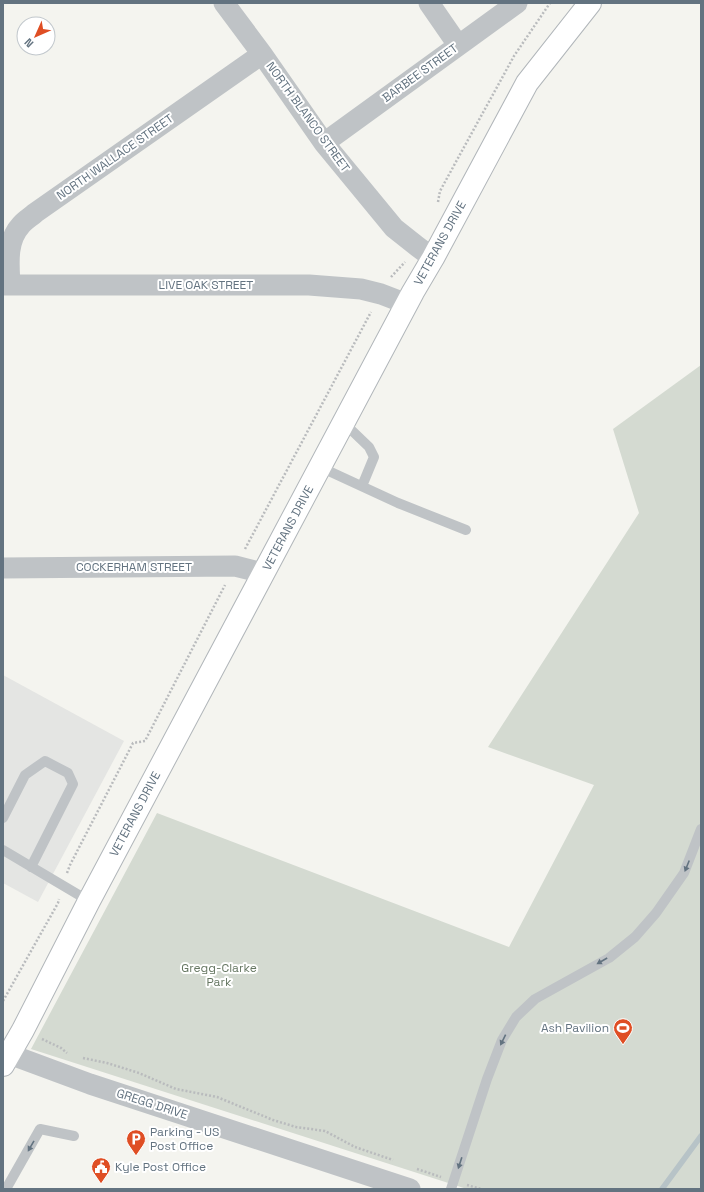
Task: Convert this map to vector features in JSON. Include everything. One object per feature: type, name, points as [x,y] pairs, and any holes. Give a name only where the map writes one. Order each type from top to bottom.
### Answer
[{"type":"main road","name":"VETERANS DRIVE","points":[[6,1059],[23,1030],[89,900],[407,304],[527,83],[590,3]]},
{"type":"street","name":"NORTH BLANCO STREET","points":[[224,3],[262,54],[324,143],[394,228],[433,258]]},
{"type":"street","points":[[429,3],[458,45]]},
{"type":"street","name":"BARBEE STREET","points":[[324,143],[517,3]]},
{"type":"street","name":"NORTH WALLACE STREET","points":[[6,285],[12,240],[20,226],[42,208],[262,54]]},
{"type":"street","name":"LIVE OAK STREET","points":[[6,285],[309,286],[361,289],[381,294],[407,304]]},
{"type":"street","name":"COCKERHAM STREET","points":[[3,568],[235,566],[264,573]]},
{"type":"street","name":"GREGG DRIVE","points":[[6,1059],[90,1084],[410,1189]]},
{"type":"lane","points":[[344,423],[369,447],[374,457],[362,486]]},
{"type":"lane","points":[[320,467],[398,503],[466,530]]},
{"type":"lane","points":[[3,818],[25,775],[45,761],[68,773],[73,784],[31,867]]},
{"type":"lane","points":[[453,1185],[487,1079],[502,1040],[516,1017],[535,999],[609,958],[635,937],[656,913],[684,873],[701,829]]},
{"type":"lane","points":[[3,850],[89,900]]},
{"type":"lane","points":[[6,1189],[40,1129],[74,1136]]},
{"type":"path","points":[[438,206],[440,190],[514,56],[550,3]]},
{"type":"path","points":[[386,282],[407,261]]},
{"type":"path","points":[[243,552],[373,308]]},
{"type":"path","points":[[3,1001],[58,903],[70,864],[132,743],[145,741],[226,585]]},
{"type":"path","points":[[36,1036],[61,1048],[71,1056]]},
{"type":"path","points":[[78,1058],[107,1063],[139,1073],[176,1089],[216,1097],[288,1125],[325,1131],[356,1147],[399,1162]]},
{"type":"path","points":[[414,1167],[453,1185],[481,1189]]},
{"type":"shaded area","points":[[3,675],[124,741],[38,902],[3,883]]},
{"type":"green space","name":"Gregg-Clarke Park","points":[[701,365],[701,1189],[467,1189],[31,1049],[157,813],[509,947],[594,785],[488,747],[639,513],[613,429]]},
{"type":"waterway","points":[[662,1189],[701,1136]]},
{"type":"place","name":"Ash Pavilion","points":[[623,1045]]},
{"type":"place","name":"Parking - US Post Office","points":[[136,1156]]},
{"type":"place","name":"Kyle Post Office","points":[[101,1184]]}]
